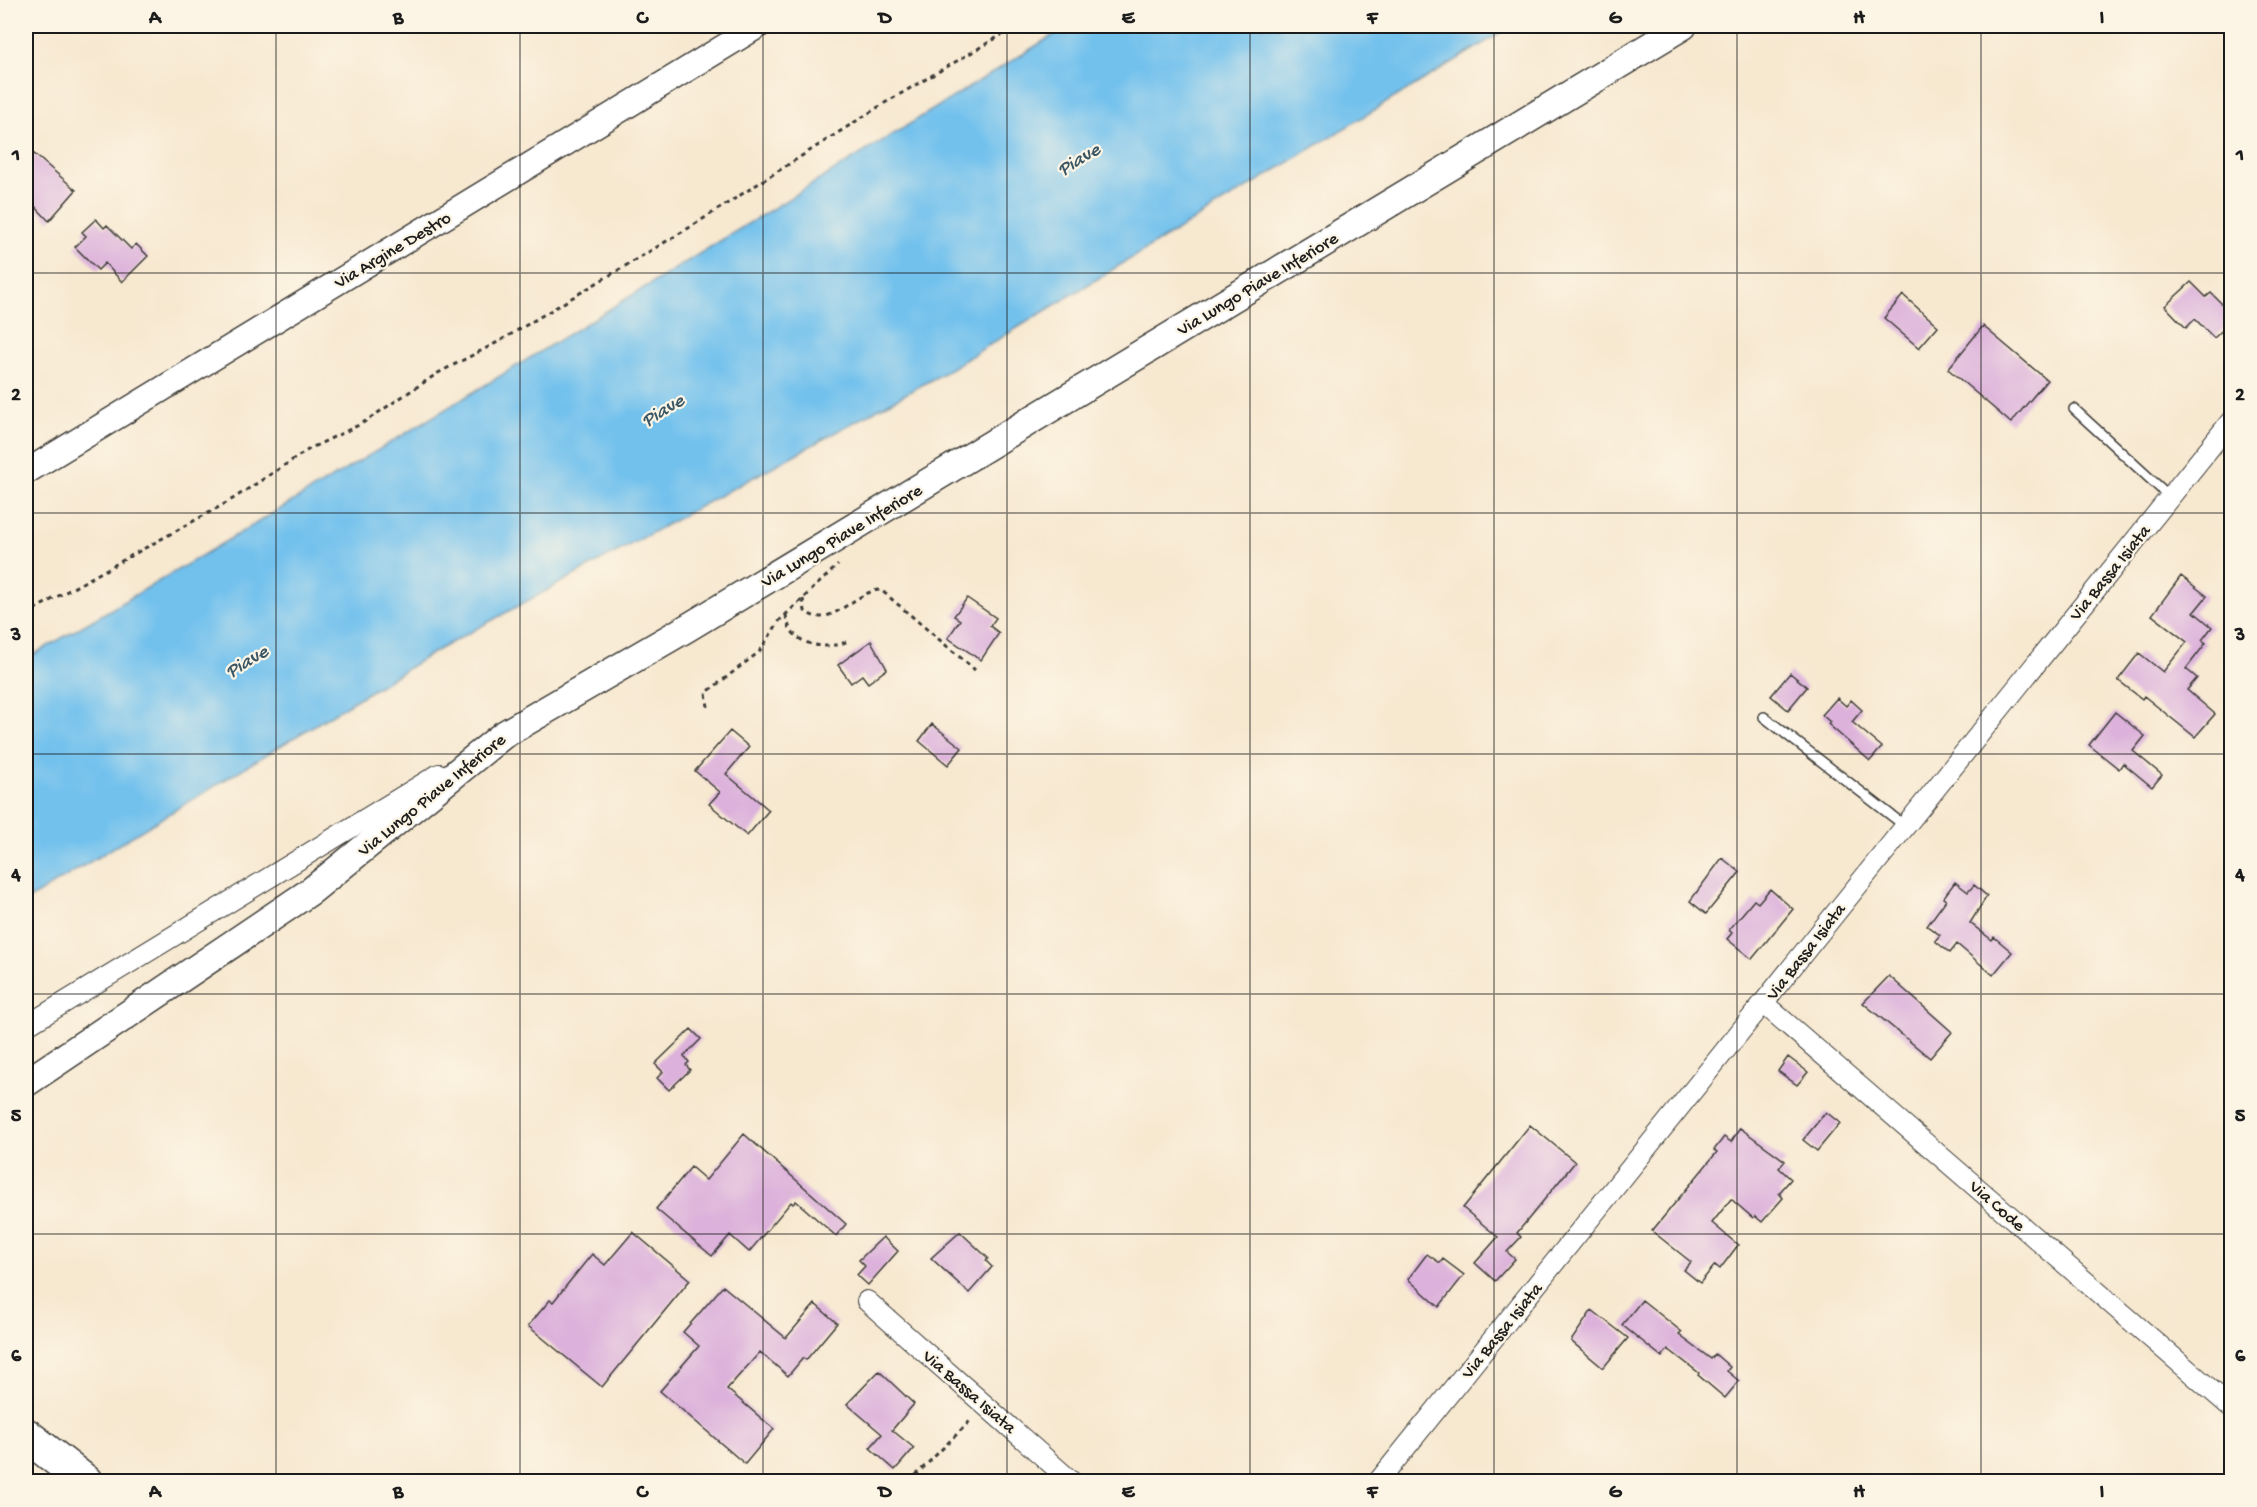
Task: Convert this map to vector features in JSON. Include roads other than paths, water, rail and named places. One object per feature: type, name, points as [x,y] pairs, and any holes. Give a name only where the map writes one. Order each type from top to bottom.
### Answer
[{"type":"highway","points":[[26,1435],[86,1482]]},
{"type":"main road","name":"Via Lungo Piave Inferiore","points":[[26,1083],[311,891],[503,735],[697,622],[1683,26]]},
{"type":"street","name":"Via Argine Destro","points":[[26,472],[758,26]]},
{"type":"street","name":"Via Bassa Isiata","points":[[1378,1482],[2232,420]]},
{"type":"street","points":[[26,1026],[503,735]]},
{"type":"street","name":"Via Code","points":[[1763,1003],[2232,1408]]},
{"type":"street","name":"Via Bassa Isiata","points":[[867,1301],[1072,1482]]},
{"type":"lane","points":[[2074,409],[2170,497]]},
{"type":"lane","points":[[1764,717],[1905,826]]},
{"type":"water","name":"Piave","points":[[1068,26],[1512,26],[940,375],[436,651],[26,901],[26,659],[419,425]]}]
